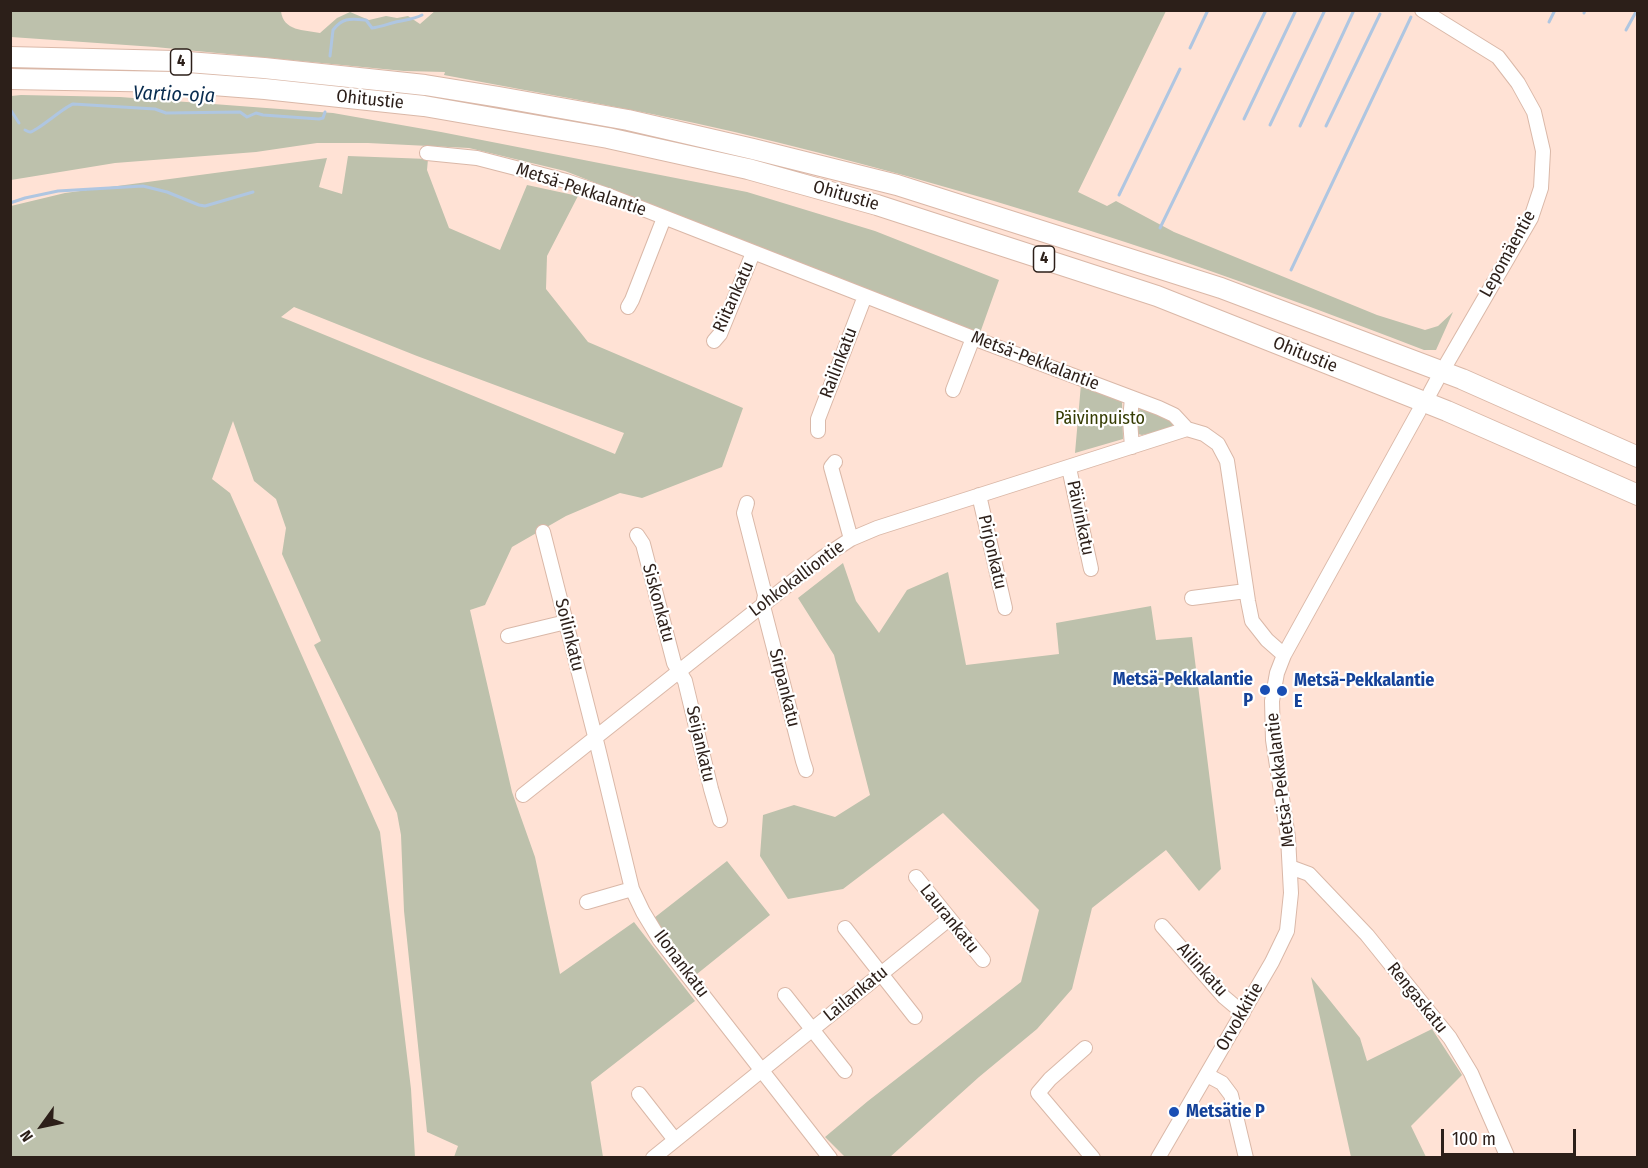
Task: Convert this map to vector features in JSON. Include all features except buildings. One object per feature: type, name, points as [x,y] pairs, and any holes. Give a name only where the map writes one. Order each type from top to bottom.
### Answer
[{"type":"highway","points":[[10,48],[78,59]]},
{"type":"highway","name":"Ohitustie","points":[[10,57],[175,61],[425,85],[628,120],[753,149],[897,185],[1221,288],[1462,379],[1638,457]]},
{"type":"highway","name":"Ohitustie","points":[[10,79],[197,84],[330,95],[424,106],[608,138],[758,172],[877,205],[1157,296],[1447,411],[1638,495]]},
{"type":"highway","points":[[10,84],[71,80]]},
{"type":"street","name":"Lepomäentie","points":[[1422,10],[1498,57],[1518,83],[1534,112],[1543,151],[1541,188],[1531,218],[1447,363]]},
{"type":"street","name":"Metsä-Pekkalantie","points":[[427,153],[477,158],[566,181],[610,196],[1159,408],[1174,415],[1187,429],[1204,434],[1218,444],[1227,461],[1252,621],[1267,640],[1284,655],[1277,673],[1272,701],[1274,740],[1290,867]]},
{"type":"street","points":[[628,307],[664,218]]},
{"type":"street","name":"Riitankatu","points":[[714,341],[720,334],[753,253]]},
{"type":"street","name":"Railinkatu","points":[[818,431],[818,419],[865,296]]},
{"type":"street","points":[[953,390],[973,338]]},
{"type":"street","points":[[1132,398],[1130,420],[1132,447]]},
{"type":"street","points":[[1284,655],[1419,411]]},
{"type":"street","name":"Lohkokalliontie","points":[[523,795],[678,670],[822,558],[851,539],[877,528],[1187,429]]},
{"type":"street","points":[[835,462],[831,467],[851,539]]},
{"type":"street","name":"Päivinkatu","points":[[1069,468],[1091,569]]},
{"type":"street","name":"Pirjonkatu","points":[[979,495],[1005,608]]},
{"type":"street","name":"Sirpankatu","points":[[747,503],[744,513],[765,595],[763,606],[806,770]]},
{"type":"street","name":"Soilinkatu","points":[[543,532],[595,738]]},
{"type":"street","name":"Siskonkatu","points":[[637,535],[643,544],[674,663],[678,670]]},
{"type":"street","points":[[1192,598],[1246,591]]},
{"type":"street","points":[[508,636],[566,622]]},
{"type":"street","name":"Seijankatu","points":[[678,670],[685,681],[720,820]]},
{"type":"street","name":"Ilonankatu","points":[[595,738],[632,889],[643,912],[660,940],[762,1070],[822,1155]]},
{"type":"street","name":"Orvokkitie","points":[[1158,1158],[1244,1013],[1287,931],[1291,893],[1290,867]]},
{"type":"street","name":"Rengaskatu","points":[[1290,867],[1309,874],[1367,935],[1450,1038],[1471,1073],[1508,1158]]},
{"type":"street","name":"Laurankatu","points":[[916,877],[983,960]]},
{"type":"street","points":[[587,902],[632,889]]},
{"type":"street","name":"Lailankatu","points":[[653,1158],[949,919]]},
{"type":"street","name":"Ailinkatu","points":[[1162,926],[1224,997],[1244,1013]]},
{"type":"street","points":[[845,928],[915,1017]]},
{"type":"street","points":[[785,995],[845,1071]]},
{"type":"street","points":[[1085,1048],[1050,1079],[1038,1094],[1093,1158]]},
{"type":"street","points":[[1207,1075],[1222,1083],[1231,1095],[1246,1158]]},
{"type":"street","points":[[639,1094],[675,1140]]},
{"type":"green space","points":[[436,10],[1166,11],[1078,192],[1107,206],[1116,201],[1174,232],[1377,315],[1425,330],[1438,326],[1453,312],[1436,350],[1424,350],[1163,255],[1038,214],[951,189],[735,132],[444,75],[445,72],[404,71],[155,47],[11,37],[11,11],[281,11],[283,18],[290,26],[320,33],[337,18],[350,12],[369,20],[386,16],[397,18],[408,16],[420,24]]},
{"type":"green space","points":[[11,96],[120,97],[333,113],[441,132],[747,192],[875,231],[999,280],[980,333],[565,171],[469,148],[317,143],[256,152],[115,163],[11,180]]},
{"type":"green space","points":[[348,156],[428,159],[427,170],[449,228],[500,250],[527,185],[578,196],[547,256],[546,289],[588,342],[743,408],[722,467],[642,498],[620,493],[566,516],[512,547],[485,605],[470,610],[512,792],[535,857],[560,974],[634,922],[695,1001],[591,1082],[603,1157],[454,1157],[458,1146],[427,1132],[404,911],[401,835],[397,813],[314,645],[321,641],[282,554],[286,528],[276,499],[254,481],[233,421],[212,479],[230,493],[380,832],[411,1089],[415,1157],[11,1158],[11,206],[65,193],[327,158],[319,187],[342,194]],"holes":[[[294,307],[417,356],[624,433],[615,454],[281,317]]]},
{"type":"green space","name":"Päivinpuisto","points":[[1081,384],[1122,399],[1123,439],[1075,453]]},
{"type":"green space","points":[[1141,407],[1167,415],[1173,424],[1172,428],[1138,434],[1136,420]]},
{"type":"green space","points":[[843,563],[856,601],[879,633],[907,590],[948,572],[966,665],[1059,654],[1056,623],[1151,606],[1156,640],[1192,637],[1221,869],[1199,891],[1166,850],[1092,908],[1072,989],[1037,1029],[979,1077],[890,1157],[845,1157],[825,1137],[1021,982],[1039,910],[943,813],[843,889],[788,899],[760,856],[763,815],[794,805],[835,817],[870,795],[834,655],[798,598]]},
{"type":"green space","points":[[727,861],[770,915],[697,974],[654,918]]},
{"type":"green space","points":[[1311,977],[1360,1038],[1367,1061],[1432,1029],[1462,1075],[1411,1126],[1426,1157],[1351,1157]]},
{"type":"waterway","points":[[1190,48],[1208,10]]},
{"type":"waterway","points":[[1160,228],[1266,10]]},
{"type":"waterway","points":[[1244,119],[1296,10]]},
{"type":"waterway","points":[[1270,125],[1325,10]]},
{"type":"waterway","points":[[1300,126],[1354,10]]},
{"type":"waterway","points":[[1549,22],[1555,10]]},
{"type":"waterway","points":[[1626,30],[1637,10]]},
{"type":"waterway","points":[[1326,126],[1380,14]]},
{"type":"waterway","name":"Vartio-oja","points":[[330,56],[333,30],[344,21],[366,20],[372,28],[422,15]]},
{"type":"waterway","points":[[1291,270],[1411,17]]},
{"type":"waterway","points":[[1119,195],[1180,69]]},
{"type":"waterway","name":"Vartio-oja","points":[[25,130],[33,131],[73,104],[155,109],[166,113],[240,112],[247,117],[256,113],[319,119],[323,118],[325,112]]},
{"type":"waterway","name":"Vartio-oja","points":[[10,109],[19,123]]},
{"type":"waterway","points":[[10,203],[58,191],[143,186],[205,206],[253,192]]},
{"type":"place","name":"Metsä-Pekkalantie P","points":[[1265,690]]},
{"type":"place","name":"Metsä-Pekkalantie E","points":[[1282,691]]},
{"type":"place","name":"Metsätie P","points":[[1174,1112]]}]
